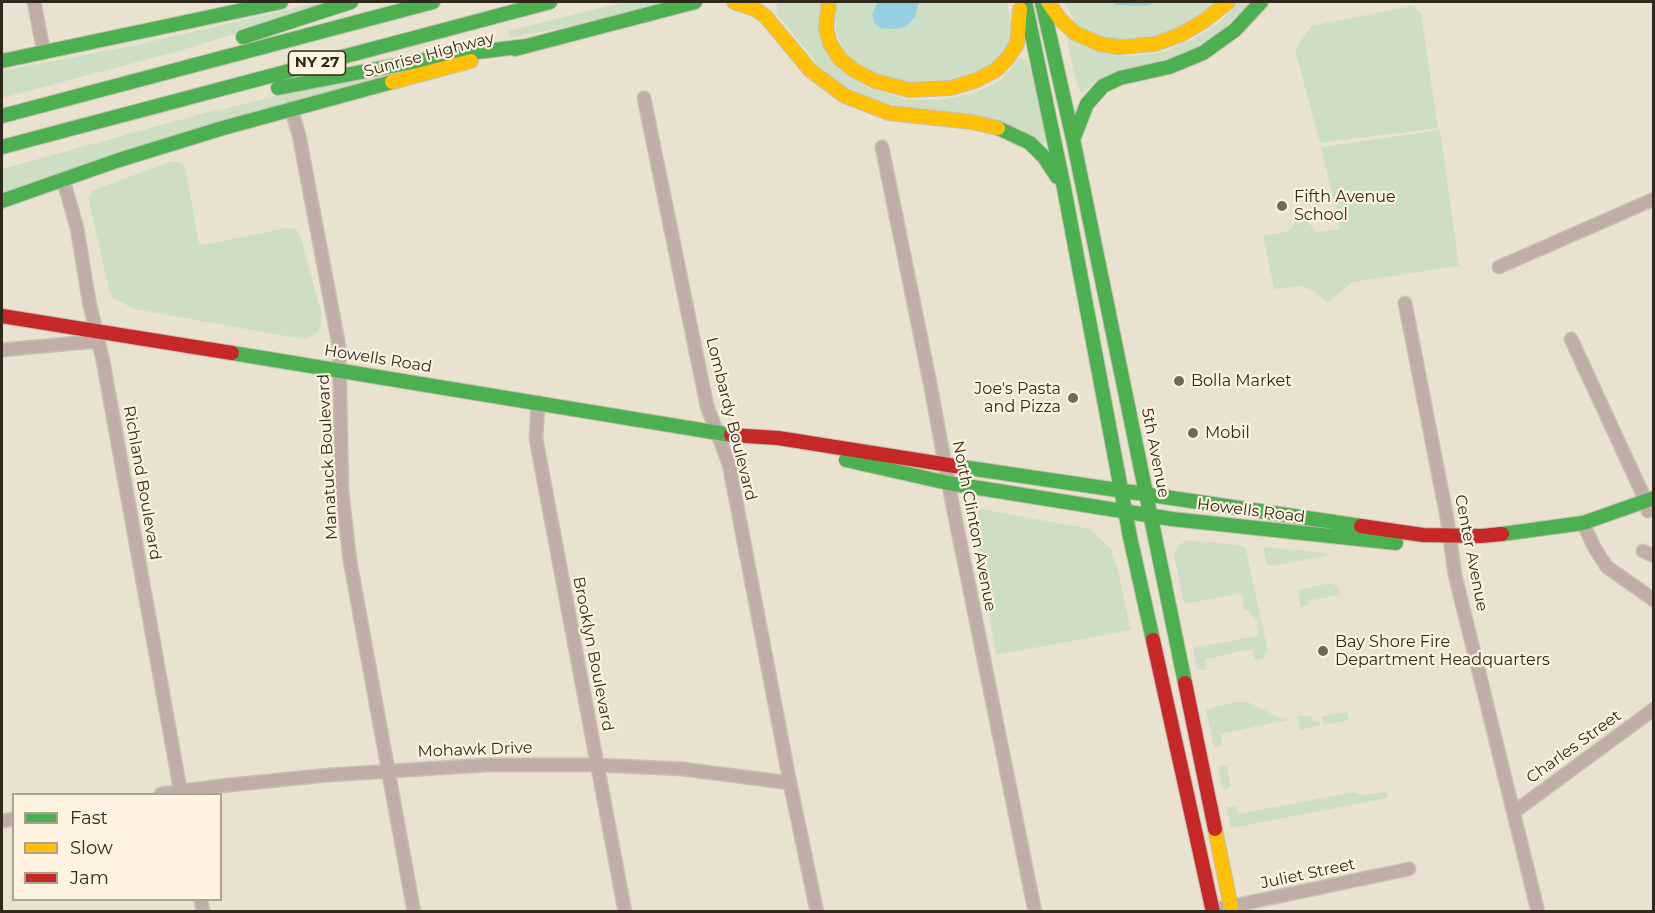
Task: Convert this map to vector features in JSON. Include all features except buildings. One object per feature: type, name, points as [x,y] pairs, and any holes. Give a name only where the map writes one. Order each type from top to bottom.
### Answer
[{"type":"main road","points":[[2,61],[275,2]]},
{"type":"main road","points":[[130,82],[237,38],[351,2]]},
{"type":"main road","name":"NY 27","points":[[2,116],[433,2]]},
{"type":"main road","name":"Sunrise Highway","points":[[2,147],[550,2]]},
{"type":"main road","name":"Sunrise Highway","points":[[2,201],[188,138],[291,108],[695,2]]},
{"type":"main road","points":[[734,2],[757,10],[766,16],[810,70],[845,96],[889,113],[972,122],[1012,133],[1030,143],[1044,157],[1064,188]]},
{"type":"main road","points":[[829,2],[826,28],[830,43],[840,59],[854,70],[875,81],[898,88],[923,90],[964,84],[988,76],[1003,65],[1017,44],[1020,2]]},
{"type":"main road","points":[[1025,2],[1064,188],[1125,511],[1213,911]]},
{"type":"main road","name":"5th Avenue","points":[[1042,2],[1073,139],[1231,909]]},
{"type":"main road","points":[[1048,2],[1067,27],[1083,38],[1108,46],[1131,47],[1155,44],[1193,29],[1228,2]]},
{"type":"main road","points":[[1073,139],[1087,104],[1103,86],[1120,78],[1169,67],[1203,53],[1235,30],[1261,2]]},
{"type":"main road","points":[[85,125],[444,57],[527,46]]},
{"type":"main road","name":"Howells Road","points":[[5,316],[97,335],[340,370],[717,433],[778,438],[1147,495],[1348,532]]},
{"type":"main road","name":"Howells Road","points":[[738,436],[778,447],[948,483],[1150,516],[1348,532],[1422,535],[1475,548],[1538,541],[1585,528],[1650,504]]},
{"type":"street","points":[[34,2],[44,53]]},
{"type":"street","name":"Lombardy Boulevard","points":[[644,98],[707,406],[729,464],[817,912]]},
{"type":"street","name":"Manatuck Boulevard","points":[[291,108],[302,151],[339,346],[342,491],[350,561],[414,912]]},
{"type":"street","name":"North Clinton Avenue","points":[[882,147],[1035,912]]},
{"type":"street","name":"Richland Boulevard","points":[[63,179],[77,228],[88,302],[97,335],[181,793]]},
{"type":"street","points":[[1499,267],[1653,199]]},
{"type":"street","name":"Center Avenue","points":[[1405,303],[1451,542],[1455,575],[1538,912]]},
{"type":"street","points":[[2,350],[97,335]]},
{"type":"street","points":[[1571,339],[1650,504]]},
{"type":"street","name":"Brooklyn Boulevard","points":[[538,402],[536,439],[625,912]]},
{"type":"street","points":[[1585,528],[1607,567],[1653,600]]},
{"type":"street","name":"Charles Street","points":[[1514,812],[1653,709]]},
{"type":"street","name":"Mohawk Drive","points":[[181,793],[220,786],[388,770],[486,765],[597,765],[682,769],[790,783]]},
{"type":"street","name":"Juliet Street","points":[[1213,911],[1231,909],[1409,869]]},
{"type":"green space","points":[[625,2],[673,2],[586,23],[509,38],[509,31]]},
{"type":"green space","points":[[777,2],[823,2],[825,50],[837,68],[869,88],[905,99],[940,100],[974,93],[1001,80],[1020,57],[1023,60],[1027,59],[1047,143],[1039,143],[925,111],[881,102],[846,87],[818,65],[776,13]]},
{"type":"green space","points":[[838,2],[1007,2],[1011,24],[1008,36],[1013,39],[1008,50],[977,76],[923,86],[872,74],[846,55],[836,32],[835,6]]},
{"type":"green space","points":[[1064,2],[1218,2],[1168,36],[1097,42],[1076,23]]},
{"type":"green space","points":[[1239,2],[1251,2],[1215,38],[1183,54],[1101,78],[1082,93],[1080,92],[1066,35],[1103,53],[1132,56],[1164,52],[1196,38],[1224,18]]},
{"type":"green space","points":[[317,3],[317,9],[179,51],[2,98],[2,71],[136,45]]},
{"type":"green space","points":[[1412,6],[1421,13],[1438,128],[1320,143],[1295,50],[1311,26]]},
{"type":"green space","points":[[395,72],[2,196],[2,169],[201,114]]},
{"type":"green space","points":[[1440,130],[1459,266],[1353,282],[1327,303],[1315,292],[1300,286],[1274,289],[1263,236],[1289,231],[1296,221],[1305,219],[1317,232],[1340,229],[1321,147]]},
{"type":"green space","points":[[173,161],[185,167],[199,243],[204,245],[286,228],[296,229],[300,235],[321,312],[321,323],[317,333],[303,339],[134,309],[112,297],[89,201],[90,195],[93,190]]},
{"type":"green space","points":[[981,509],[1090,529],[1111,549],[1131,630],[996,655],[972,516]]},
{"type":"green space","points":[[1188,540],[1245,546],[1267,647],[1262,659],[1255,660],[1252,649],[1205,659],[1206,670],[1197,670],[1193,648],[1256,636],[1260,631],[1256,626],[1259,623],[1247,609],[1244,609],[1242,593],[1184,604],[1174,554],[1179,545]]},
{"type":"green space","points":[[1263,547],[1329,553],[1327,556],[1270,566],[1267,565]]},
{"type":"green space","points":[[1331,583],[1338,587],[1340,595],[1308,601],[1309,605],[1301,607],[1298,592],[1301,589]]},
{"type":"green space","points":[[1238,702],[1250,703],[1278,717],[1292,719],[1221,734],[1222,746],[1214,748],[1206,710]]},
{"type":"green space","points":[[1347,712],[1349,720],[1324,725],[1322,716]]},
{"type":"green space","points":[[1311,715],[1312,721],[1319,720],[1320,725],[1300,730],[1297,717]]},
{"type":"green space","points":[[1218,766],[1227,767],[1231,786],[1223,790]]},
{"type":"green space","points":[[1353,792],[1363,795],[1387,792],[1388,798],[1231,828],[1226,807],[1236,807],[1238,814]]},
{"type":"water","points":[[878,2],[919,2],[915,17],[906,27],[893,29],[880,28],[874,23],[872,14]]},
{"type":"water","points":[[1113,2],[1158,2],[1143,6],[1116,5]]},
{"type":"traffic: fast","points":[[2,61],[281,2]]},
{"type":"traffic: fast","points":[[243,37],[351,2]]},
{"type":"traffic: fast","points":[[2,116],[433,2]]},
{"type":"traffic: fast","points":[[2,147],[550,2]]},
{"type":"traffic: fast","points":[[515,49],[695,2]]},
{"type":"traffic: fast","points":[[1025,2],[1064,188],[1130,537],[1153,640]]},
{"type":"traffic: fast","points":[[1042,2],[1073,139],[1185,683]]},
{"type":"traffic: fast","points":[[1074,137],[1087,104],[1103,86],[1120,78],[1169,67],[1203,53],[1235,30],[1261,2]]},
{"type":"traffic: fast","points":[[278,88],[444,56],[527,46]]},
{"type":"traffic: fast","points":[[2,201],[119,160],[223,128],[392,82]]},
{"type":"traffic: fast","points":[[998,128],[1030,143],[1044,157],[1057,177]]},
{"type":"traffic: fast","points":[[232,353],[731,435]]},
{"type":"traffic: fast","points":[[846,460],[948,483],[1172,519],[1396,543]]},
{"type":"traffic: fast","points":[[955,466],[1361,526]]},
{"type":"traffic: fast","points":[[1502,534],[1583,523],[1654,498]]},
{"type":"traffic: slow","points":[[734,2],[757,10],[766,17],[810,70],[845,96],[889,113],[972,122],[998,128]]},
{"type":"traffic: slow","points":[[829,2],[826,28],[830,43],[840,59],[854,70],[875,81],[909,90],[951,88],[977,80],[996,70],[1017,44],[1020,9]]},
{"type":"traffic: slow","points":[[1048,2],[1060,19],[1075,33],[1100,44],[1119,47],[1155,44],[1180,35],[1204,21],[1228,2]]},
{"type":"traffic: slow","points":[[392,82],[471,61]]},
{"type":"traffic: slow","points":[[1215,829],[1232,912]]},
{"type":"traffic: jam","points":[[2,316],[232,353]]},
{"type":"traffic: jam","points":[[731,435],[778,438],[955,466]]},
{"type":"traffic: jam","points":[[1361,526],[1423,535],[1502,534]]},
{"type":"traffic: jam","points":[[1153,640],[1213,912]]},
{"type":"traffic: jam","points":[[1185,683],[1215,829]]},
{"type":"place","name":"Fifth Avenue School","points":[[1282,206]]},
{"type":"place","name":"Bolla Market","points":[[1179,381]]},
{"type":"place","name":"Joe's Pasta and Pizza","points":[[1073,398]]},
{"type":"place","name":"Mobil","points":[[1193,433]]},
{"type":"place","name":"Bay Shore Fire Department Headquarters","points":[[1323,651]]}]
